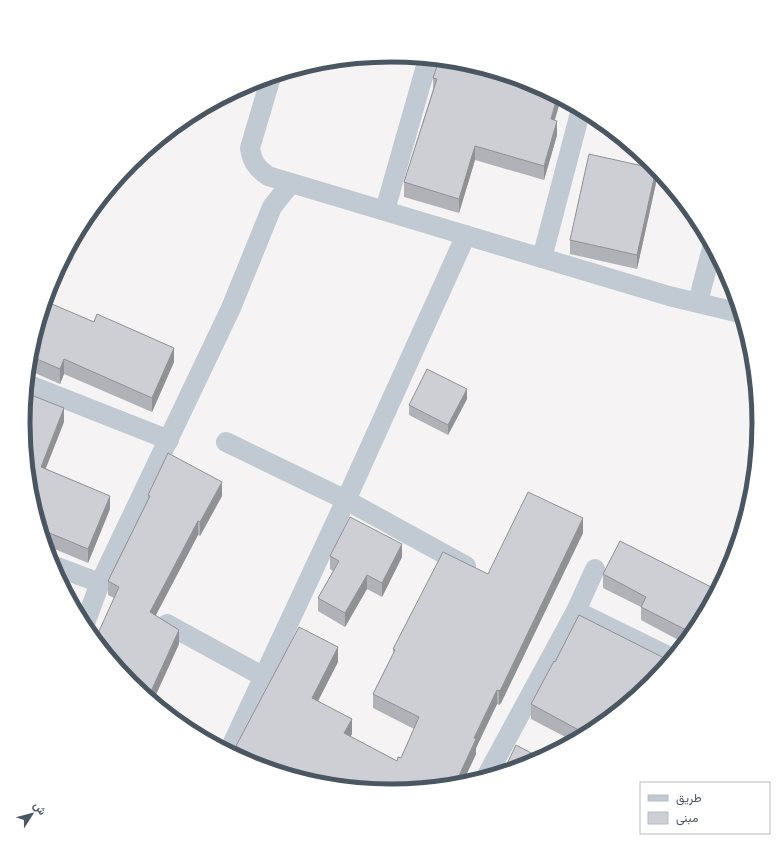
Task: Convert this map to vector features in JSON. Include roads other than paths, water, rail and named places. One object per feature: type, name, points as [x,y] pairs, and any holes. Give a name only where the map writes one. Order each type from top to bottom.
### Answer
[{"type":"street","points":[[386,210],[427,64]]},
{"type":"street","points":[[269,83],[250,148],[252,159],[258,168],[268,176],[386,210],[669,296],[734,312]]},
{"type":"street","points":[[542,258],[579,115]]},
{"type":"street","points":[[87,618],[100,583],[231,308],[272,207],[291,183]]},
{"type":"street","points":[[231,747],[346,500],[466,235]]},
{"type":"street","points":[[698,302],[710,254]]},
{"type":"street","points":[[32,386],[169,440]]},
{"type":"street","points":[[226,442],[346,500],[466,566]]},
{"type":"street","points":[[60,568],[100,583]]},
{"type":"street","points":[[492,769],[513,745],[595,569]]},
{"type":"street","points":[[576,611],[667,655]]},
{"type":"street","points":[[167,624],[264,678]]}]
